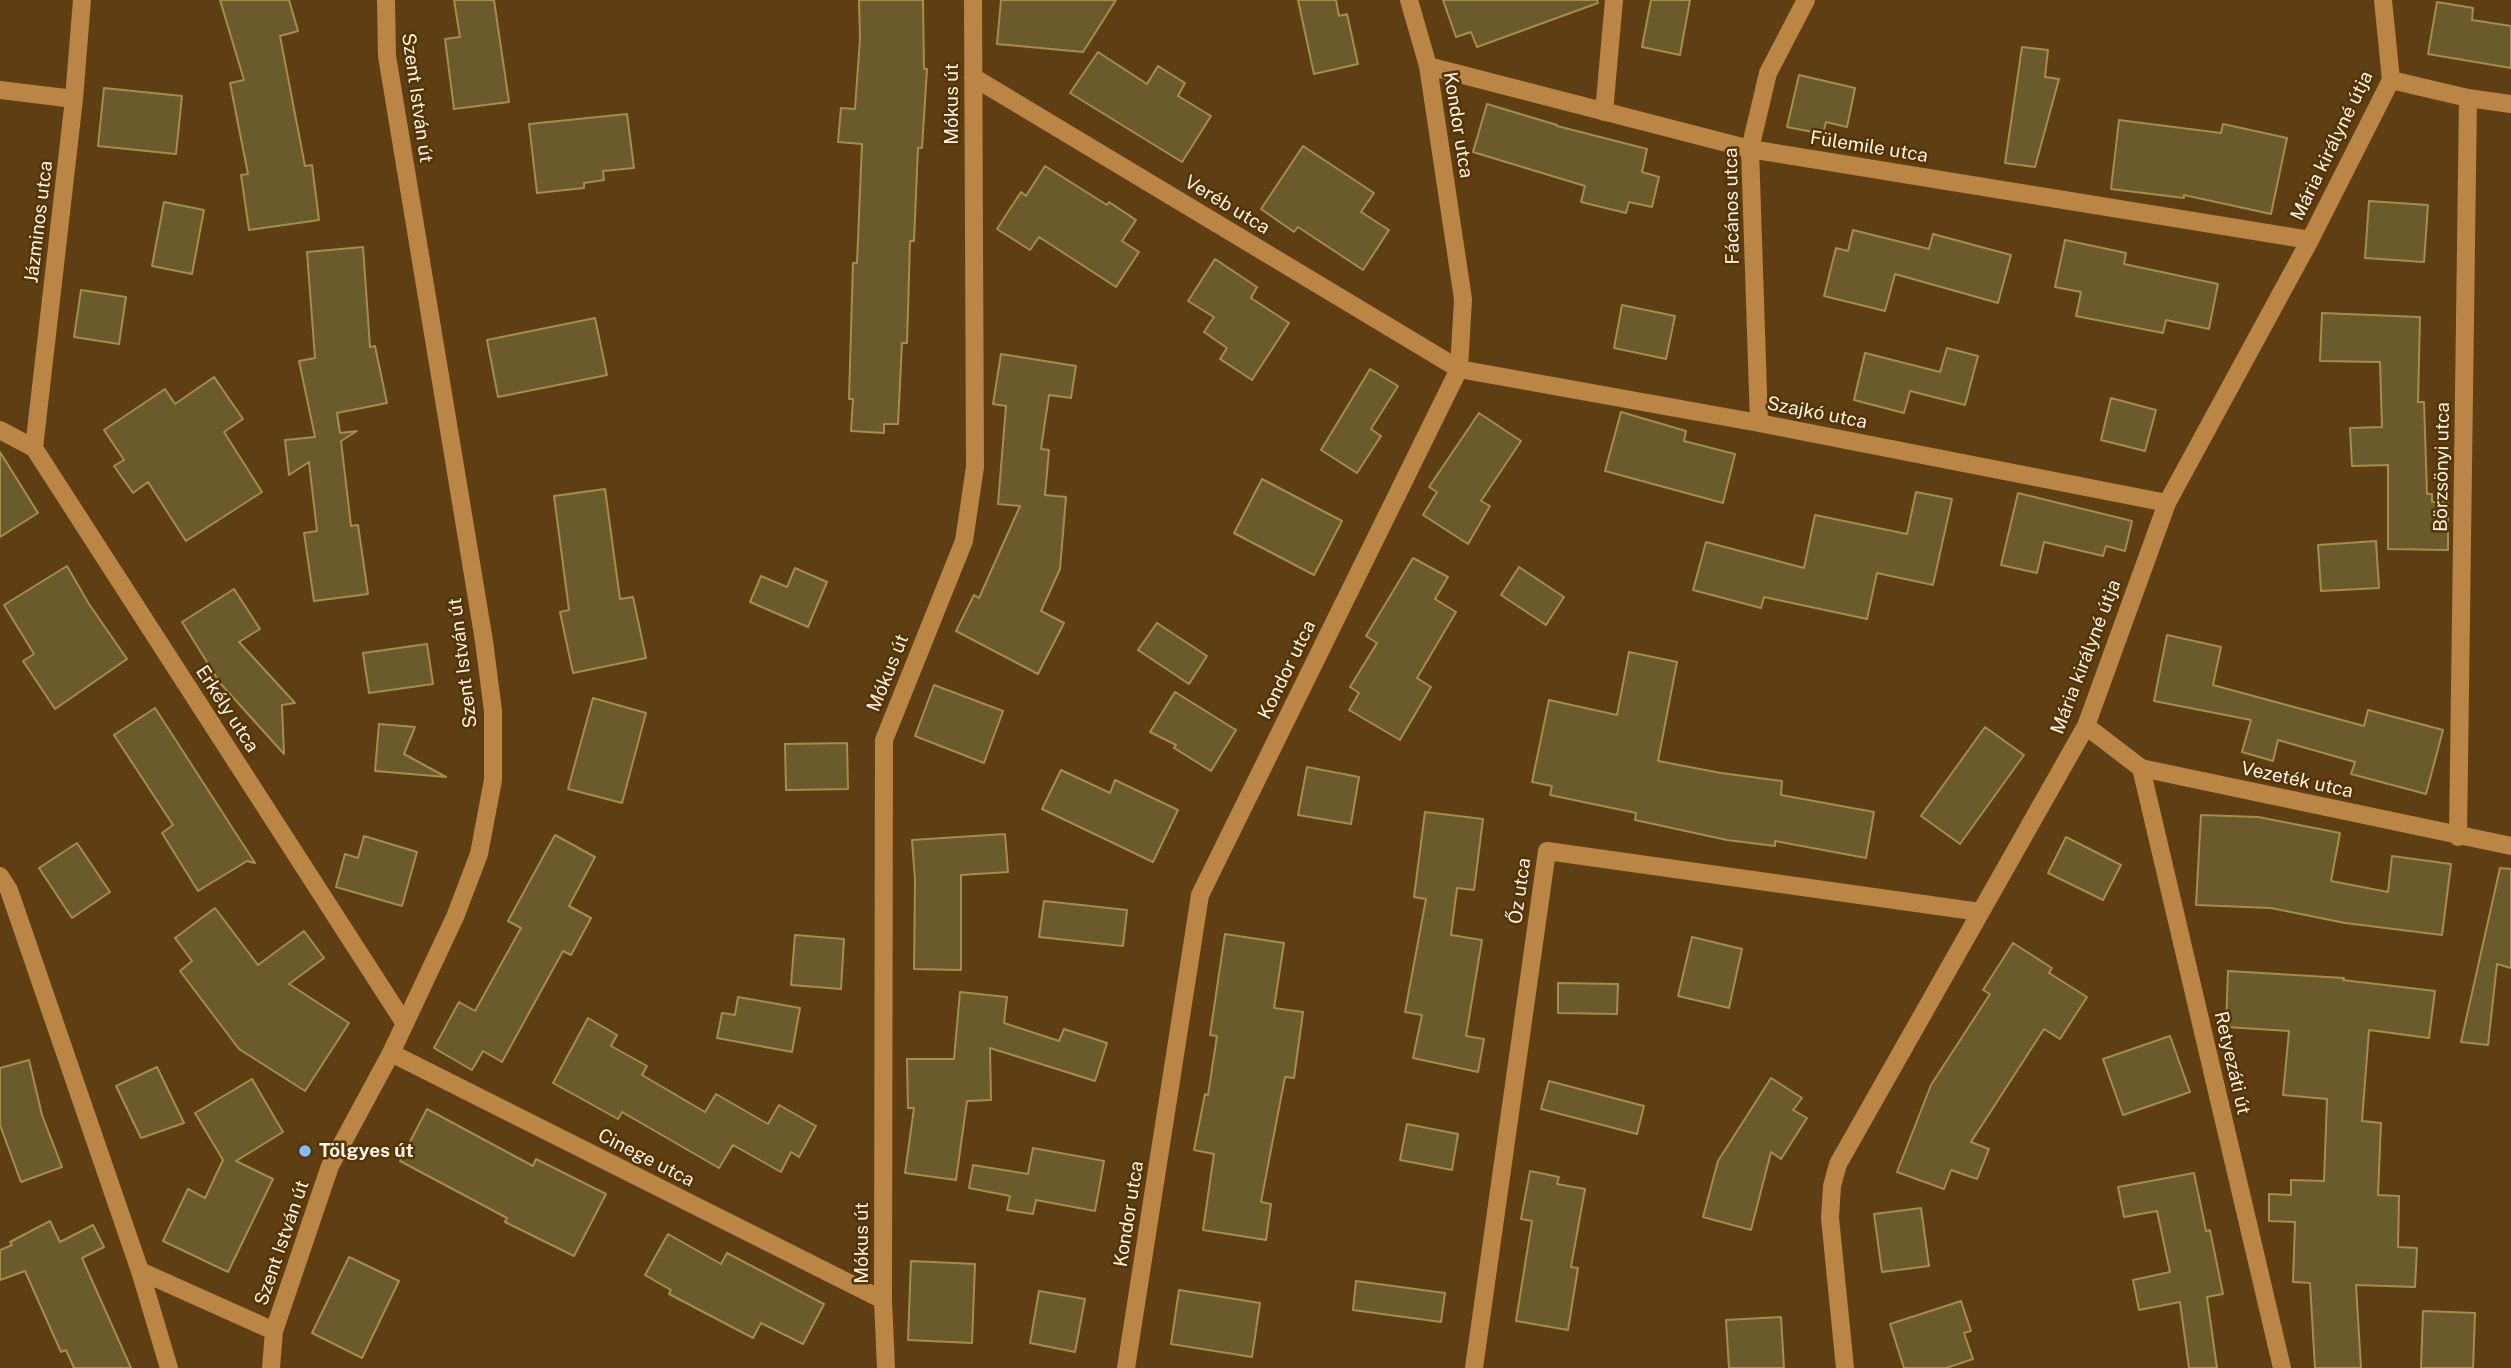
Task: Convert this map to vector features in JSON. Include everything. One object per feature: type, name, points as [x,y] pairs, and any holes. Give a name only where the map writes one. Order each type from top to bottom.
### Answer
[{"type":"street","name":"Jázminos utca","points":[[34,448],[74,99],[82,0]]},
{"type":"street","name":"Szent István út","points":[[271,1368],[274,1331],[330,1166],[391,1053],[455,916],[479,854],[492,780],[493,711],[484,641],[387,56],[386,0]]},
{"type":"street","name":"Mókus út","points":[[886,1368],[883,1300],[884,740],[964,541],[975,467],[972,0]]},
{"type":"street","name":"Kondor utca","points":[[1126,1368],[1200,895],[1459,369],[1463,299],[1428,66],[1409,0]]},
{"type":"street","points":[[1604,112],[1614,0]]},
{"type":"street","name":"Fácános utca","points":[[1759,424],[1750,149],[1768,73],[1806,0]]},
{"type":"street","name":"Mária királyné útja","points":[[1844,1368],[1830,1218],[1832,1186],[1838,1164],[2086,726],[2167,503],[2310,240],[2391,80],[2383,0]]},
{"type":"street","name":"Fülemile utca","points":[[1428,66],[1750,149],[2310,240]]},
{"type":"street","name":"Veréb utca","points":[[974,77],[1459,369]]},
{"type":"street","points":[[2391,80],[2468,98],[2511,104]]},
{"type":"street","points":[[0,90],[74,99]]},
{"type":"street","name":"Börzsönyi utca","points":[[2458,836],[2468,98]]},
{"type":"street","name":"Szajkó utca","points":[[1459,369],[2167,503]]},
{"type":"street","name":"Erkély utca","points":[[0,430],[34,448],[405,1024]]},
{"type":"street","name":"Vezeték utca","points":[[2086,726],[2141,768],[2511,846]]},
{"type":"street","name":"Retyezáti út","points":[[2141,768],[2281,1368]]},
{"type":"street","name":"Őz utca","points":[[1474,1368],[1547,851],[1980,912]]},
{"type":"street","points":[[0,906],[5,883]]},
{"type":"street","points":[[5,883],[140,1271],[169,1368]]},
{"type":"street","name":"Cinege utca","points":[[391,1053],[883,1300]]},
{"type":"street","points":[[140,1271],[274,1331]]},
{"type":"building","points":[[220,0],[289,0],[298,31],[280,36],[305,166],[312,165],[319,220],[249,230],[241,175],[248,174],[230,83],[244,80]]},
{"type":"building","points":[[454,0],[494,0],[509,102],[454,109],[445,39],[460,37]]},
{"type":"building","points":[[859,0],[923,0],[924,69],[927,69],[922,148],[918,148],[914,241],[910,241],[907,343],[902,343],[898,424],[884,424],[884,433],[851,431],[853,399],[849,399],[853,263],[857,263],[862,144],[838,142],[841,108],[855,109],[860,39]]},
{"type":"building","points":[[1001,0],[1116,0],[1083,52],[997,44]]},
{"type":"building","points":[[1298,0],[1336,0],[1339,16],[1347,14],[1358,64],[1314,74]]},
{"type":"building","points":[[1443,0],[1597,0],[1598,3],[1477,47],[1471,32],[1456,37]]},
{"type":"building","points":[[1651,0],[1690,0],[1680,55],[1642,47]]},
{"type":"building","points":[[2437,2],[2473,8],[2472,20],[2511,26],[2511,68],[2428,54]]},
{"type":"building","points":[[2022,47],[2048,50],[2045,77],[2059,79],[2035,167],[2005,163]]},
{"type":"building","points":[[1098,52],[1147,84],[1158,66],[1185,83],[1178,96],[1211,116],[1182,162],[1070,93]]},
{"type":"building","points":[[1799,75],[1855,88],[1847,127],[1826,122],[1823,134],[1787,127]]},
{"type":"building","points":[[104,88],[182,96],[176,154],[98,146]]},
{"type":"building","points":[[1487,104],[1557,126],[1647,149],[1642,172],[1659,177],[1652,207],[1629,202],[1626,213],[1581,202],[1585,186],[1473,152]]},
{"type":"building","points":[[627,114],[634,168],[603,171],[604,180],[584,183],[584,188],[537,193],[529,124]]},
{"type":"building","points":[[2119,120],[2221,133],[2223,124],[2287,138],[2271,214],[2184,195],[2184,198],[2111,189]]},
{"type":"building","points":[[1303,146],[1374,193],[1361,212],[1389,230],[1363,270],[1298,227],[1294,232],[1261,209]]},
{"type":"building","points":[[1045,166],[1136,220],[1122,241],[1139,252],[1116,287],[1039,237],[1030,250],[997,229],[1021,192],[1026,196]]},
{"type":"building","points":[[2369,201],[2428,205],[2424,262],[2365,258]]},
{"type":"building","points":[[164,202],[204,210],[192,274],[152,266]]},
{"type":"building","points":[[1853,230],[1929,249],[1933,234],[2011,255],[1998,303],[1895,274],[1885,311],[1824,296],[1836,248],[1848,251]]},
{"type":"building","points":[[2065,240],[2126,253],[2124,264],[2218,284],[2209,329],[2166,320],[2163,333],[2076,316],[2081,292],[2055,287]]},
{"type":"building","points":[[363,247],[370,347],[375,346],[387,403],[337,413],[340,433],[357,431],[341,441],[351,526],[358,525],[368,594],[314,601],[304,533],[317,531],[309,462],[289,475],[285,440],[315,437],[299,361],[315,358],[307,252]]},
{"type":"building","points":[[1215,259],[1257,287],[1251,298],[1289,323],[1252,380],[1220,359],[1227,348],[1204,332],[1214,317],[1188,301]]},
{"type":"building","points":[[81,290],[126,297],[119,344],[74,337]]},
{"type":"building","points":[[1622,305],[1675,316],[1666,359],[1614,348]]},
{"type":"building","points":[[2322,313],[2420,317],[2418,402],[2424,402],[2427,494],[2432,494],[2432,502],[2448,502],[2448,550],[2388,549],[2388,465],[2352,466],[2350,428],[2382,427],[2380,362],[2320,361]]},
{"type":"building","points":[[595,318],[607,375],[498,397],[487,340]]},
{"type":"building","points":[[1947,348],[1978,356],[1965,405],[1910,391],[1904,413],[1854,400],[1865,353],[1940,372]]},
{"type":"building","points":[[1001,354],[1076,366],[1071,398],[1049,395],[1041,449],[1049,450],[1045,495],[1066,497],[1060,569],[1041,611],[1064,623],[1038,674],[956,631],[974,595],[979,598],[1020,506],[998,504],[1006,406],[993,404]]},
{"type":"building","points":[[1370,369],[1398,386],[1371,429],[1381,436],[1357,473],[1321,450]]},
{"type":"building","points":[[214,377],[243,419],[224,432],[262,492],[186,541],[148,482],[133,493],[114,466],[124,460],[104,430],[165,389],[175,404]]},
{"type":"building","points":[[2111,398],[2156,410],[2145,451],[2101,440]]},
{"type":"building","points":[[1621,412],[1686,431],[1684,441],[1735,454],[1723,503],[1605,471]]},
{"type":"building","points":[[1479,413],[1521,441],[1481,501],[1490,506],[1468,544],[1423,515],[1437,492],[1429,487]]},
{"type":"building","points":[[0,452],[38,513],[0,537]]},
{"type":"building","points":[[1262,479],[1342,521],[1314,575],[1234,533]]},
{"type":"building","points":[[605,489],[620,599],[633,597],[646,658],[573,673],[560,612],[569,610],[554,496]]},
{"type":"building","points":[[1916,492],[1952,499],[1933,585],[1877,573],[1867,619],[1764,597],[1761,608],[1693,590],[1706,542],[1804,568],[1815,515],[1907,534]]},
{"type":"building","points":[[2018,493],[2132,521],[2125,551],[2106,546],[2103,556],[2044,542],[2037,573],[2001,565]]},
{"type":"building","points":[[2376,541],[2379,588],[2321,591],[2318,545]]},
{"type":"building","points":[[1413,558],[1448,577],[1435,599],[1456,612],[1417,678],[1431,687],[1400,740],[1349,710],[1359,693],[1350,687],[1377,643],[1366,636]]},
{"type":"building","points":[[67,566],[89,604],[127,659],[55,709],[23,661],[34,654],[4,605]]},
{"type":"building","points":[[1519,567],[1564,597],[1546,625],[1501,595]]},
{"type":"building","points":[[795,568],[827,582],[808,627],[750,602],[761,576],[787,587]]},
{"type":"building","points":[[234,589],[260,629],[239,642],[295,703],[282,705],[284,754],[220,683],[182,622]]},
{"type":"building","points":[[1157,623],[1207,656],[1189,684],[1138,650]]},
{"type":"building","points":[[2167,635],[2221,647],[2213,685],[2364,726],[2368,710],[2443,730],[2426,794],[2351,774],[2355,762],[2278,740],[2273,761],[2242,752],[2251,720],[2154,701]]},
{"type":"building","points":[[427,644],[433,684],[369,693],[363,653]]},
{"type":"building","points":[[1629,652],[1677,662],[1658,761],[1782,781],[1781,795],[1874,812],[1866,858],[1775,841],[1775,846],[1727,840],[1635,820],[1636,813],[1550,795],[1552,786],[1532,782],[1549,700],[1617,715]]},
{"type":"building","points":[[934,685],[1003,711],[984,763],[915,736]]},
{"type":"building","points":[[1175,692],[1236,730],[1211,771],[1174,748],[1176,745],[1150,732]]},
{"type":"building","points":[[593,698],[646,713],[622,803],[568,789]]},
{"type":"building","points":[[155,708],[255,863],[247,861],[198,891],[162,833],[173,825],[114,735]]},
{"type":"building","points":[[379,724],[415,727],[404,754],[446,777],[375,771]]},
{"type":"building","points":[[1985,727],[2024,755],[1960,844],[1921,816]]},
{"type":"building","points":[[847,743],[848,789],[786,790],[785,744]]},
{"type":"building","points":[[1307,767],[1359,777],[1351,824],[1298,815]]},
{"type":"building","points":[[1061,770],[1110,793],[1115,780],[1178,810],[1153,862],[1042,809]]},
{"type":"building","points":[[1425,812],[1483,819],[1474,890],[1457,888],[1451,935],[1482,940],[1466,1036],[1484,1039],[1478,1072],[1413,1058],[1422,1015],[1405,1012],[1426,899],[1414,897]]},
{"type":"building","points":[[2201,815],[2258,817],[2340,833],[2331,881],[2388,892],[2392,856],[2451,864],[2442,935],[2345,923],[2271,908],[2196,905]]},
{"type":"building","points":[[1005,834],[1008,872],[961,875],[961,970],[914,969],[915,880],[912,840]]},
{"type":"building","points":[[555,835],[595,857],[569,906],[591,918],[571,955],[563,951],[502,1062],[483,1051],[472,1070],[434,1048],[459,1002],[475,1011],[521,928],[508,921]]},
{"type":"building","points":[[364,836],[417,852],[402,906],[336,887],[345,854],[358,858]]},
{"type":"building","points":[[2066,837],[2121,865],[2103,900],[2048,873]]},
{"type":"building","points":[[77,843],[110,892],[72,918],[39,868]]},
{"type":"building","points":[[2500,868],[2511,869],[2511,968],[2497,964],[2488,1045],[2461,1042]]},
{"type":"building","points":[[1044,901],[1127,910],[1123,946],[1039,937]]},
{"type":"building","points":[[215,908],[258,965],[304,931],[324,958],[289,984],[349,1023],[305,1091],[239,1049],[180,971],[192,961],[175,938]]},
{"type":"building","points":[[1225,934],[1284,943],[1274,1008],[1303,1012],[1294,1078],[1285,1077],[1261,1202],[1271,1204],[1266,1240],[1203,1230],[1214,1154],[1194,1150],[1205,1094],[1208,1095],[1217,1036],[1210,1035]]},
{"type":"building","points":[[795,935],[844,939],[841,989],[791,985]]},
{"type":"building","points":[[1692,937],[1742,949],[1729,1008],[1678,996]]},
{"type":"building","points":[[2013,943],[2052,968],[2049,973],[2087,997],[2060,1039],[2044,1029],[1971,1142],[1989,1149],[1977,1179],[1951,1170],[1944,1189],[1897,1172],[1931,1085],[1990,994],[1983,990]]},
{"type":"building","points":[[2228,971],[2344,978],[2343,980],[2435,991],[2429,1038],[2369,1030],[2362,1121],[2381,1123],[2378,1195],[2399,1196],[2398,1247],[2417,1248],[2415,1287],[2356,1285],[2361,1368],[2315,1368],[2310,1283],[2293,1282],[2295,1222],[2269,1221],[2269,1194],[2291,1195],[2291,1180],[2324,1181],[2327,1099],[2283,1095],[2289,1031],[2226,1027]]},
{"type":"building","points":[[1558,983],[1618,984],[1617,1014],[1558,1013]]},
{"type":"building","points":[[960,992],[1007,997],[1004,1023],[1059,1041],[1064,1029],[1107,1043],[1095,1081],[990,1048],[991,1100],[967,1101],[956,1180],[905,1173],[914,1108],[908,1108],[907,1059],[954,1059]]},
{"type":"building","points":[[738,997],[800,1008],[792,1052],[717,1038],[722,1013],[735,1015]]},
{"type":"building","points":[[588,1018],[617,1035],[611,1046],[647,1066],[642,1075],[705,1112],[716,1094],[768,1124],[779,1105],[816,1126],[799,1157],[791,1152],[781,1172],[733,1145],[719,1168],[622,1112],[618,1119],[553,1083]]},
{"type":"building","points":[[2170,1036],[2190,1092],[2123,1115],[2103,1059]]},
{"type":"building","points":[[29,1060],[42,1115],[62,1167],[21,1182],[0,1125],[0,1068]]},
{"type":"building","points":[[157,1067],[184,1123],[141,1138],[116,1086]]},
{"type":"building","points":[[1771,1078],[1802,1098],[1793,1110],[1807,1118],[1781,1159],[1771,1152],[1751,1230],[1703,1217],[1718,1161]]},
{"type":"building","points":[[252,1079],[283,1132],[236,1161],[273,1179],[228,1272],[163,1241],[188,1189],[205,1198],[223,1160],[195,1113]]},
{"type":"building","points":[[1549,1081],[1644,1106],[1637,1134],[1541,1109]]},
{"type":"building","points":[[427,1109],[533,1166],[536,1159],[606,1194],[574,1256],[505,1222],[507,1218],[400,1161]]},
{"type":"building","points":[[1407,1124],[1458,1134],[1452,1170],[1400,1160]]},
{"type":"building","points":[[1033,1148],[1104,1161],[1095,1211],[1036,1200],[1033,1214],[1007,1210],[1010,1196],[969,1188],[973,1165],[1028,1174]]},
{"type":"building","points":[[1530,1171],[1559,1177],[1557,1184],[1585,1189],[1571,1267],[1578,1268],[1568,1330],[1516,1321],[1532,1221],[1521,1219]]},
{"type":"building","points":[[2194,1173],[2206,1231],[2210,1230],[2223,1294],[2207,1297],[2217,1368],[2189,1368],[2180,1302],[2139,1310],[2133,1280],[2170,1272],[2157,1211],[2124,1217],[2118,1187]]},
{"type":"building","points":[[1921,1208],[1929,1266],[1882,1272],[1874,1214]]},
{"type":"building","points":[[50,1221],[60,1242],[93,1225],[104,1247],[82,1258],[131,1368],[74,1368],[66,1350],[61,1352],[25,1271],[0,1280],[0,1250]]},
{"type":"building","points":[[668,1234],[721,1264],[727,1253],[824,1304],[803,1344],[761,1323],[753,1338],[669,1294],[671,1290],[645,1275]]},
{"type":"building","points":[[349,1257],[399,1281],[362,1358],[312,1333]]},
{"type":"building","points":[[911,1261],[975,1264],[972,1343],[908,1340]]},
{"type":"building","points":[[1356,1281],[1445,1293],[1441,1322],[1353,1310]]},
{"type":"building","points":[[1179,1290],[1260,1303],[1252,1357],[1171,1344]]},
{"type":"building","points":[[1039,1291],[1085,1299],[1075,1352],[1030,1343]]},
{"type":"building","points":[[1961,1301],[1971,1331],[1964,1333],[1973,1359],[1946,1368],[1904,1368],[1890,1324]]},
{"type":"building","points":[[2423,1311],[2475,1313],[2473,1368],[2421,1368]]},
{"type":"building","points":[[1781,1317],[1784,1368],[1729,1368],[1726,1320]]},
{"type":"place","name":"Tölgyes út","points":[[305,1151]]}]
